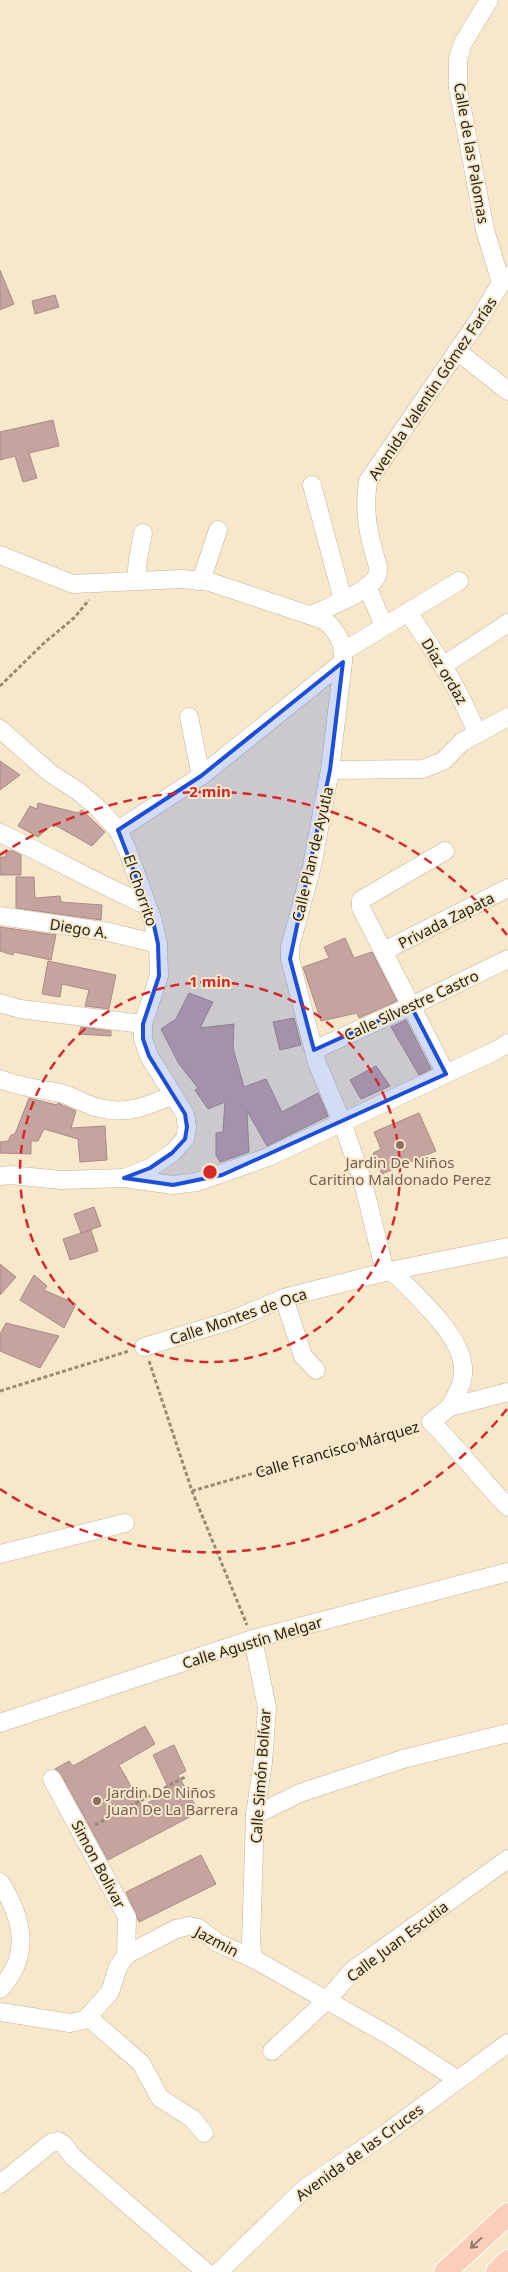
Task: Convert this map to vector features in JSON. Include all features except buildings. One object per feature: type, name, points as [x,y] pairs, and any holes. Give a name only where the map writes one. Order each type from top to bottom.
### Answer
[{"type":"main road","points":[[445,2272],[508,2214]]},
{"type":"main road","points":[[497,2272],[508,2261]]},
{"type":"street","name":"Calle de las Palomas","points":[[489,0],[460,51],[458,59],[458,88],[486,230],[504,279]]},
{"type":"street","name":"Avenida Valentin Gómez Farías","points":[[367,586],[377,575],[377,565],[370,540],[365,505],[368,481],[504,279]]},
{"type":"street","points":[[457,351],[508,391]]},
{"type":"street","points":[[312,485],[343,600]]},
{"type":"street","points":[[201,581],[218,530]]},
{"type":"street","points":[[136,581],[143,532]]},
{"type":"street","points":[[0,555],[73,584],[182,579],[201,581],[324,620],[333,628],[344,656],[330,770]]},
{"type":"street","points":[[118,830],[201,776],[344,656],[384,626],[459,581]]},
{"type":"street","points":[[311,615],[367,586],[384,626]]},
{"type":"street","name":"Díaz ordaz","points":[[408,612],[444,665],[466,706],[477,734]]},
{"type":"street","points":[[444,665],[508,622]]},
{"type":"street","points":[[188,717],[201,776]]},
{"type":"street","name":"Calle Plan de Ayutla","points":[[450,1407],[461,1384],[464,1368],[460,1352],[447,1330],[389,1272],[364,1182],[342,1122],[317,1063],[290,960],[290,947],[312,866],[330,770],[424,769],[443,761],[462,742],[505,721]]},
{"type":"street","name":"El Chorrito","points":[[0,729],[50,773],[92,803],[118,830],[127,849],[153,920],[158,944],[159,976],[143,1024],[144,1039],[149,1056],[185,1114],[187,1127],[185,1139],[172,1153],[150,1168],[124,1178]]},
{"type":"street","points":[[0,834],[46,855],[96,882],[146,904]]},
{"type":"street","points":[[446,851],[361,900],[362,908],[446,1074]]},
{"type":"street","name":"Privada Zapata","points":[[384,951],[508,888]]},
{"type":"street","name":"Diego A.","points":[[0,916],[109,932],[158,944]]},
{"type":"street","name":"Calle Silvestre Castro","points":[[314,1050],[508,959]]},
{"type":"street","points":[[0,1004],[20,1009],[143,1024]]},
{"type":"street","points":[[0,1176],[10,1175],[61,1180],[124,1178],[173,1184],[197,1182],[268,1157],[446,1074],[504,1051]]},
{"type":"street","points":[[0,1079],[13,1085],[62,1094],[98,1108],[114,1110],[135,1110],[173,1095]]},
{"type":"street","name":"Calle Montes de Oca","points":[[144,1347],[232,1320],[284,1298],[389,1272],[508,1247]]},
{"type":"street","points":[[284,1298],[303,1356],[316,1370]]},
{"type":"street","name":"Calle Francisco Márquez","points":[[431,1422],[450,1407],[508,1392]]},
{"type":"street","points":[[431,1422],[453,1444],[475,1472],[508,1507]]},
{"type":"street","points":[[0,1554],[125,1523]]},
{"type":"street","name":"Calle Agustín Melgar","points":[[0,1723],[253,1639],[508,1572]]},
{"type":"street","name":"Calle Simón Bolívar","points":[[253,1639],[266,1708],[263,1762],[255,1815],[251,1944],[254,1959]]},
{"type":"street","points":[[255,1815],[300,1793],[394,1762],[508,1733]]},
{"type":"street","name":"Simon Bolivar","points":[[52,1779],[126,1917],[126,1954]]},
{"type":"street","name":"Calle Juan Escutia","points":[[272,2051],[326,2000],[353,1970],[508,1859]]},
{"type":"street","points":[[0,1882],[19,1918],[21,1938],[19,1959],[9,1979],[0,1989]]},
{"type":"street","name":"Jazmin","points":[[126,1954],[176,1928],[189,1926],[198,1928],[218,1943],[254,1959]]},
{"type":"street","points":[[0,2012],[70,2023],[85,2020],[110,1992],[118,1968],[126,1954]]},
{"type":"street","points":[[254,1959],[390,2036],[458,2080]]},
{"type":"street","points":[[88,2017],[141,2063],[160,2098],[193,2119],[204,2133]]},
{"type":"street","name":"Avenida de las Cruces","points":[[219,2272],[304,2189],[386,2134],[508,2043]]},
{"type":"street","points":[[0,2184],[51,2143],[58,2142],[64,2145],[73,2157],[206,2272]]},
{"type":"path","points":[[0,686],[44,643],[74,618],[104,582]]},
{"type":"path","points":[[0,1391],[144,1347],[192,1491],[253,1639]]},
{"type":"path","name":"Calle Francisco Márquez","points":[[192,1491],[431,1422]]},
{"type":"path","points":[[82,1833],[187,1776]]},
{"type":"highlighted area","points":[[343,662],[330,770],[290,959],[314,1050],[411,1006],[446,1074],[222,1175],[173,1185],[124,1178],[150,1168],[172,1153],[185,1139],[187,1127],[185,1114],[149,1056],[143,1039],[143,1024],[159,976],[158,944],[153,921],[118,830],[201,776]]},
{"type":"place","name":"Jardin De Niños Caritino Maldonado Perez","points":[[400,1145]]},
{"type":"place","name":"Jardin De Niños Juan De La Barrera","points":[[97,1801]]}]
